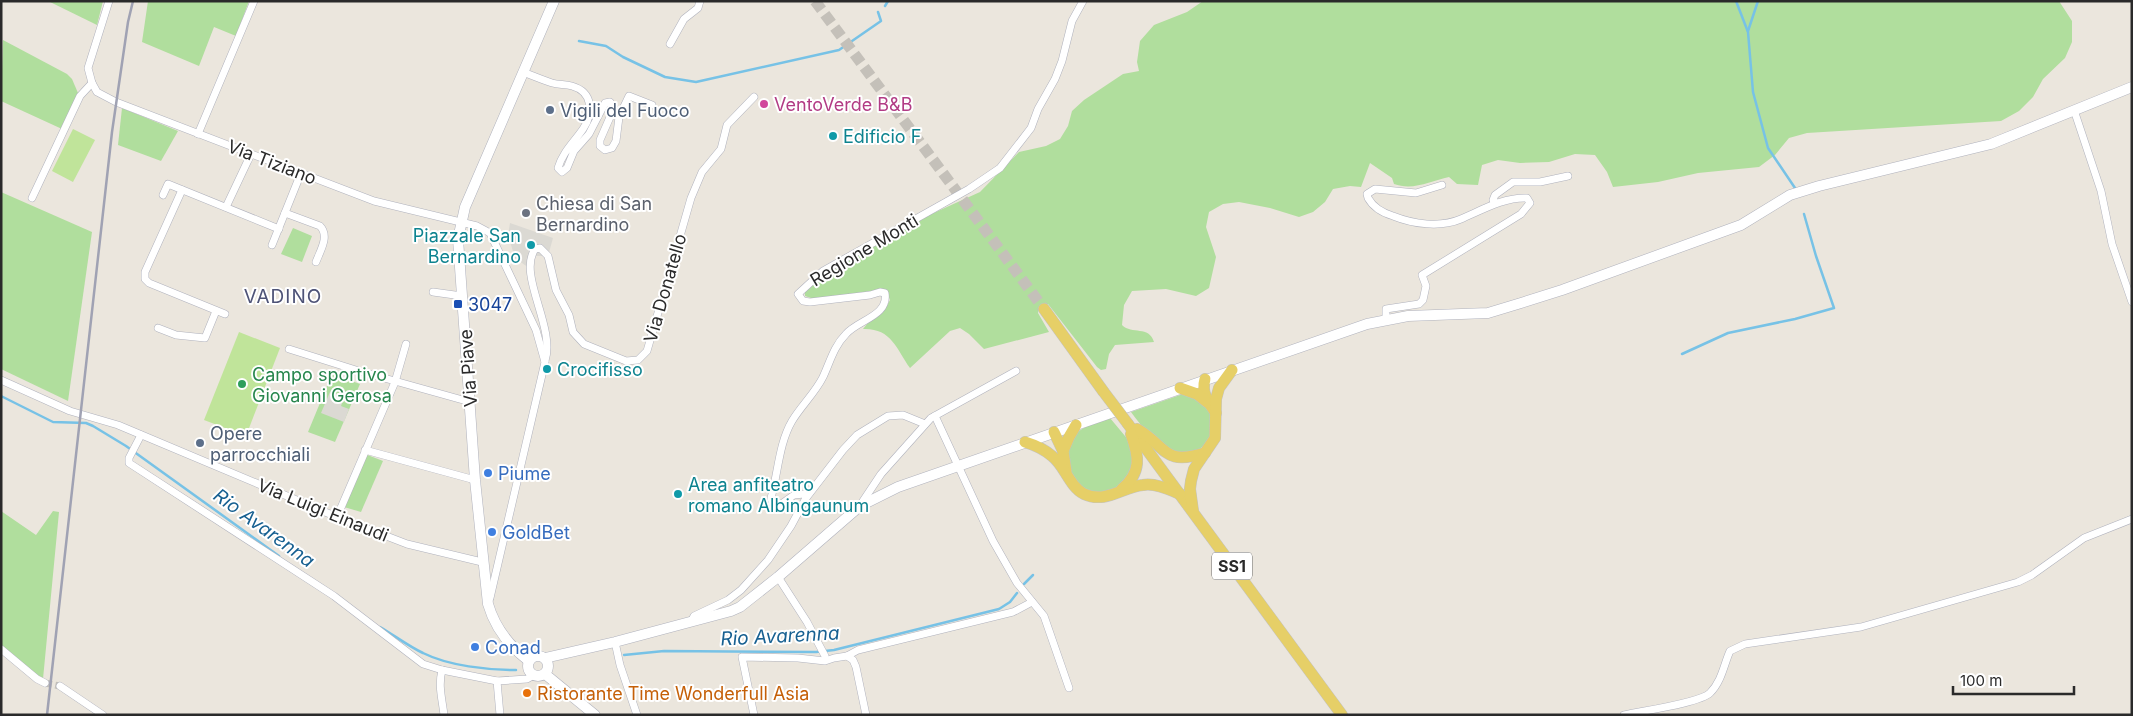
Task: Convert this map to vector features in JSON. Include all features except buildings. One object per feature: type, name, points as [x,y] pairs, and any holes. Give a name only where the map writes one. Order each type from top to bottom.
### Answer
[{"type":"main road","name":"Via Piave","points":[[529,660],[516,650],[501,634],[488,604],[482,562],[475,480],[458,238],[465,207],[554,1]]},
{"type":"main road","points":[[545,658],[549,664],[545,674],[534,676],[528,668],[529,660],[535,656],[545,658],[616,642],[731,612],[778,577],[860,506],[898,487],[1232,370],[1386,320],[1408,316],[1488,313],[1562,290],[1741,225],[1790,195],[1819,186],[1991,144],[2132,87]]},
{"type":"main road","name":"SS1","points":[[1044,309],[1342,715]]},
{"type":"main road","points":[[1212,401],[1232,370]]},
{"type":"main road","points":[[1194,515],[1190,490],[1194,468],[1215,438],[1216,413],[1212,401],[1203,386],[1205,380]]},
{"type":"main road","points":[[1180,388],[1212,401]]},
{"type":"main road","points":[[1128,424],[1173,457],[1182,458],[1205,453]]},
{"type":"main road","points":[[1054,432],[1052,439],[1073,485],[1083,493],[1096,498],[1110,497],[1127,485],[1135,473],[1138,462],[1138,452],[1128,424]]},
{"type":"main road","points":[[1058,454],[1076,425]]},
{"type":"main road","points":[[1025,442],[1058,454]]},
{"type":"main road","points":[[1117,493],[1144,484],[1161,486],[1180,494]]},
{"type":"main road","points":[[545,674],[595,715]]},
{"type":"street","points":[[32,198],[80,96],[92,83],[88,68],[109,1]]},
{"type":"street","points":[[198,134],[254,1]]},
{"type":"street","points":[[670,44],[684,19],[698,8],[700,1]]},
{"type":"street","name":"Regione Monti","points":[[806,498],[804,494],[794,495],[777,507],[773,505],[771,498],[781,450],[792,421],[822,379],[838,342],[847,331],[879,312],[884,307],[886,299],[885,293],[880,292],[870,295],[810,302],[803,301],[798,296],[801,290],[823,271],[969,190],[1000,168],[1020,144],[1034,121],[1062,61],[1072,21],[1083,1]]},
{"type":"street","points":[[523,72],[554,84],[573,86],[585,93],[589,100],[587,122],[559,164],[558,168],[562,172],[567,168],[574,151],[589,134],[605,103],[610,102],[614,108],[600,140],[600,146],[605,150],[612,148],[616,141],[619,117],[629,96],[652,105]]},
{"type":"street","name":"Via Tiziano","points":[[92,83],[97,92],[116,102],[374,201],[477,226],[490,233],[496,242],[536,330],[545,362]]},
{"type":"street","name":"Via Donatello","points":[[545,362],[548,353],[546,332],[529,268],[530,256],[535,249],[540,248],[548,256],[556,290],[569,315],[574,332],[584,344],[626,361],[638,360],[647,351],[691,198],[702,172],[721,149],[727,125],[754,97]]},
{"type":"street","points":[[2074,110],[2101,191],[2112,244],[2132,302]]},
{"type":"street","points":[[226,207],[251,154]]},
{"type":"street","points":[[272,245],[301,173]]},
{"type":"street","points":[[1496,204],[1493,200],[1495,195],[1513,182],[1540,182],[1568,176]]},
{"type":"street","points":[[163,195],[168,184],[279,229]]},
{"type":"street","points":[[1386,320],[1386,309],[1419,304],[1423,300],[1426,286],[1422,275],[1521,214],[1530,203],[1527,198],[1524,198],[1475,211],[1460,220],[1416,224],[1384,213],[1368,198],[1368,194],[1375,189],[1416,193],[1442,185]]},
{"type":"street","points":[[182,190],[145,272],[145,279],[149,283],[225,314]]},
{"type":"street","points":[[285,213],[320,226],[324,230],[325,236],[316,262]]},
{"type":"street","points":[[433,292],[462,296]]},
{"type":"street","points":[[158,328],[176,335],[205,338],[216,311]]},
{"type":"street","points":[[338,517],[395,382],[406,344]]},
{"type":"street","points":[[289,349],[395,382],[470,402]]},
{"type":"street","points":[[488,604],[545,362]]},
{"type":"street","points":[[860,506],[881,474],[935,416],[1016,372]]},
{"type":"street","name":"Via Luigi Einaudi","points":[[1,380],[70,411],[90,416],[140,438],[408,544],[482,562]]},
{"type":"street","points":[[691,622],[694,616],[728,600],[746,584],[776,551],[806,498],[857,435],[888,416],[903,416],[926,424]]},
{"type":"street","points":[[935,416],[993,541],[1017,583],[1044,616],[1068,688]]},
{"type":"street","points":[[140,438],[129,458],[129,463],[334,596],[424,664],[442,670],[496,681],[527,680],[534,676]]},
{"type":"street","points":[[365,450],[475,480]]},
{"type":"street","points":[[1624,715],[1683,704],[1704,698],[1716,685],[1730,651],[1745,644],[1861,626],[2018,582],[2032,575],[2084,538],[2132,519]]},
{"type":"street","points":[[778,577],[807,622],[825,656]]},
{"type":"street","points":[[754,715],[742,657],[798,658],[826,661],[847,656],[858,650],[1013,612],[1032,602]]},
{"type":"street","points":[[616,642],[620,665],[637,715]]},
{"type":"street","points":[[3,654],[45,683]]},
{"type":"street","points":[[847,656],[853,660],[856,667],[866,715]]},
{"type":"street","points":[[442,670],[439,679],[439,692],[444,715]]},
{"type":"street","points":[[496,681],[500,715]]},
{"type":"street","points":[[60,686],[104,715]]},
{"type":"green space","points":[[48,1],[103,1],[97,25]]},
{"type":"green space","points":[[148,1],[249,1],[236,36],[214,27],[199,66],[142,42]]},
{"type":"green space","points":[[1203,1],[2059,1],[2072,21],[2072,42],[2065,58],[2043,79],[2033,97],[2019,111],[2001,121],[1807,133],[1789,138],[1775,155],[1759,167],[1698,173],[1658,182],[1613,187],[1607,172],[1595,155],[1575,154],[1549,162],[1520,163],[1498,160],[1482,165],[1478,185],[1457,184],[1449,177],[1422,185],[1401,186],[1394,184],[1392,178],[1370,163],[1361,187],[1350,186],[1333,189],[1325,202],[1313,212],[1299,217],[1270,208],[1239,202],[1223,204],[1209,212],[1206,227],[1216,257],[1209,288],[1196,296],[1166,289],[1132,291],[1124,305],[1122,325],[1126,328],[1148,334],[1154,342],[1115,345],[1109,354],[1106,369],[1101,370],[1097,367],[1048,304],[1039,309],[1038,313],[1049,332],[984,349],[960,328],[950,331],[910,368],[892,341],[886,336],[880,332],[863,329],[881,312],[890,300],[886,289],[814,299],[805,296],[805,289],[862,253],[927,216],[980,192],[1019,152],[1046,146],[1060,139],[1068,126],[1072,111],[1084,100],[1123,74],[1139,71],[1137,62],[1140,41],[1154,25],[1187,12]]},
{"type":"green space","points":[[3,40],[67,74],[72,79],[78,93],[62,129],[1,101]]},
{"type":"green space","points":[[122,108],[178,131],[161,161],[118,145]]},
{"type":"green space","points":[[73,129],[95,140],[73,182],[52,171]]},
{"type":"green space","points":[[1,192],[92,232],[68,401],[1,369]]},
{"type":"green space","points":[[293,228],[312,236],[302,262],[281,254]]},
{"type":"green space","name":"Campo sportivo Giovanni Gerosa","points":[[239,332],[280,348],[246,436],[204,420]]},
{"type":"green space","points":[[332,374],[360,384],[335,442],[308,432]]},
{"type":"green space","points":[[1183,394],[1193,395],[1211,413],[1213,430],[1210,438],[1202,447],[1190,454],[1178,455],[1154,440],[1131,412]]},
{"type":"green space","points":[[1110,418],[1130,442],[1133,468],[1116,489],[1103,493],[1092,492],[1082,486],[1074,477],[1069,466],[1068,455],[1071,443],[1078,432]]},
{"type":"green space","points":[[365,454],[383,461],[361,512],[344,507]]},
{"type":"green space","points":[[1,511],[36,535],[53,511],[59,512],[43,679],[1,647]]},
{"type":"shaded area","name":"Piazzale San Bernardino","points":[[510,223],[553,238],[548,256],[530,256],[529,268],[515,258],[508,235]]},
{"type":"shaded area","points":[[330,392],[344,398],[341,406],[349,409],[344,422],[321,413]]},
{"type":"waterway","points":[[885,6],[888,1]]},
{"type":"waterway","points":[[1736,1],[1748,32],[1753,92],[1768,148],[1795,188]]},
{"type":"waterway","points":[[1748,31],[1758,1]]},
{"type":"waterway","points":[[579,41],[606,46],[623,57],[665,77],[696,82],[839,50],[881,21],[878,12]]},
{"type":"waterway","name":"Rio Avarenna","points":[[1682,354],[1728,333],[1795,319],[1834,308],[1804,214]]},
{"type":"waterway","name":"Rio Avarenna","points":[[1,396],[53,422],[86,423],[93,426],[126,446],[279,556]]},
{"type":"waterway","name":"Rio Avarenna","points":[[1024,584],[1033,575]]},
{"type":"waterway","name":"Rio Avarenna","points":[[624,655],[664,651],[816,652],[834,650],[999,609],[1010,602],[1017,593]]},
{"type":"waterway","name":"Rio Avarenna","points":[[380,627],[417,650],[445,661],[481,668],[516,670]]},
{"type":"tunnel","points":[[815,1],[1044,309]]},
{"type":"tunnel","points":[[45,683],[60,686]]},
{"type":"railway","points":[[47,715],[112,132],[128,22],[133,1]]},
{"type":"place","name":"VentoVerde B&B","points":[[764,104]]},
{"type":"place","name":"Vigili del Fuoco","points":[[550,110]]},
{"type":"place","name":"Edificio F","points":[[833,136]]},
{"type":"place","name":"Chiesa di San Bernardino","points":[[526,213]]},
{"type":"place","name":"Piazzale San Bernardino","points":[[531,245]]},
{"type":"place","name":"3047","points":[[458,304]]},
{"type":"place","name":"Crocifisso","points":[[547,369]]},
{"type":"place","name":"Campo sportivo Giovanni Gerosa","points":[[242,384]]},
{"type":"place","name":"Opere parrocchiali","points":[[200,443]]},
{"type":"place","name":"Piume","points":[[488,473]]},
{"type":"place","name":"Area anfiteatro romano Albingaunum","points":[[678,494]]},
{"type":"place","name":"GoldBet","points":[[492,532]]},
{"type":"place","name":"Conad","points":[[475,647]]},
{"type":"place","name":"Ristorante Time Wonderfull Asia","points":[[527,693]]},
{"type":"district","name":"VADINO","points":[[283,296]]}]
